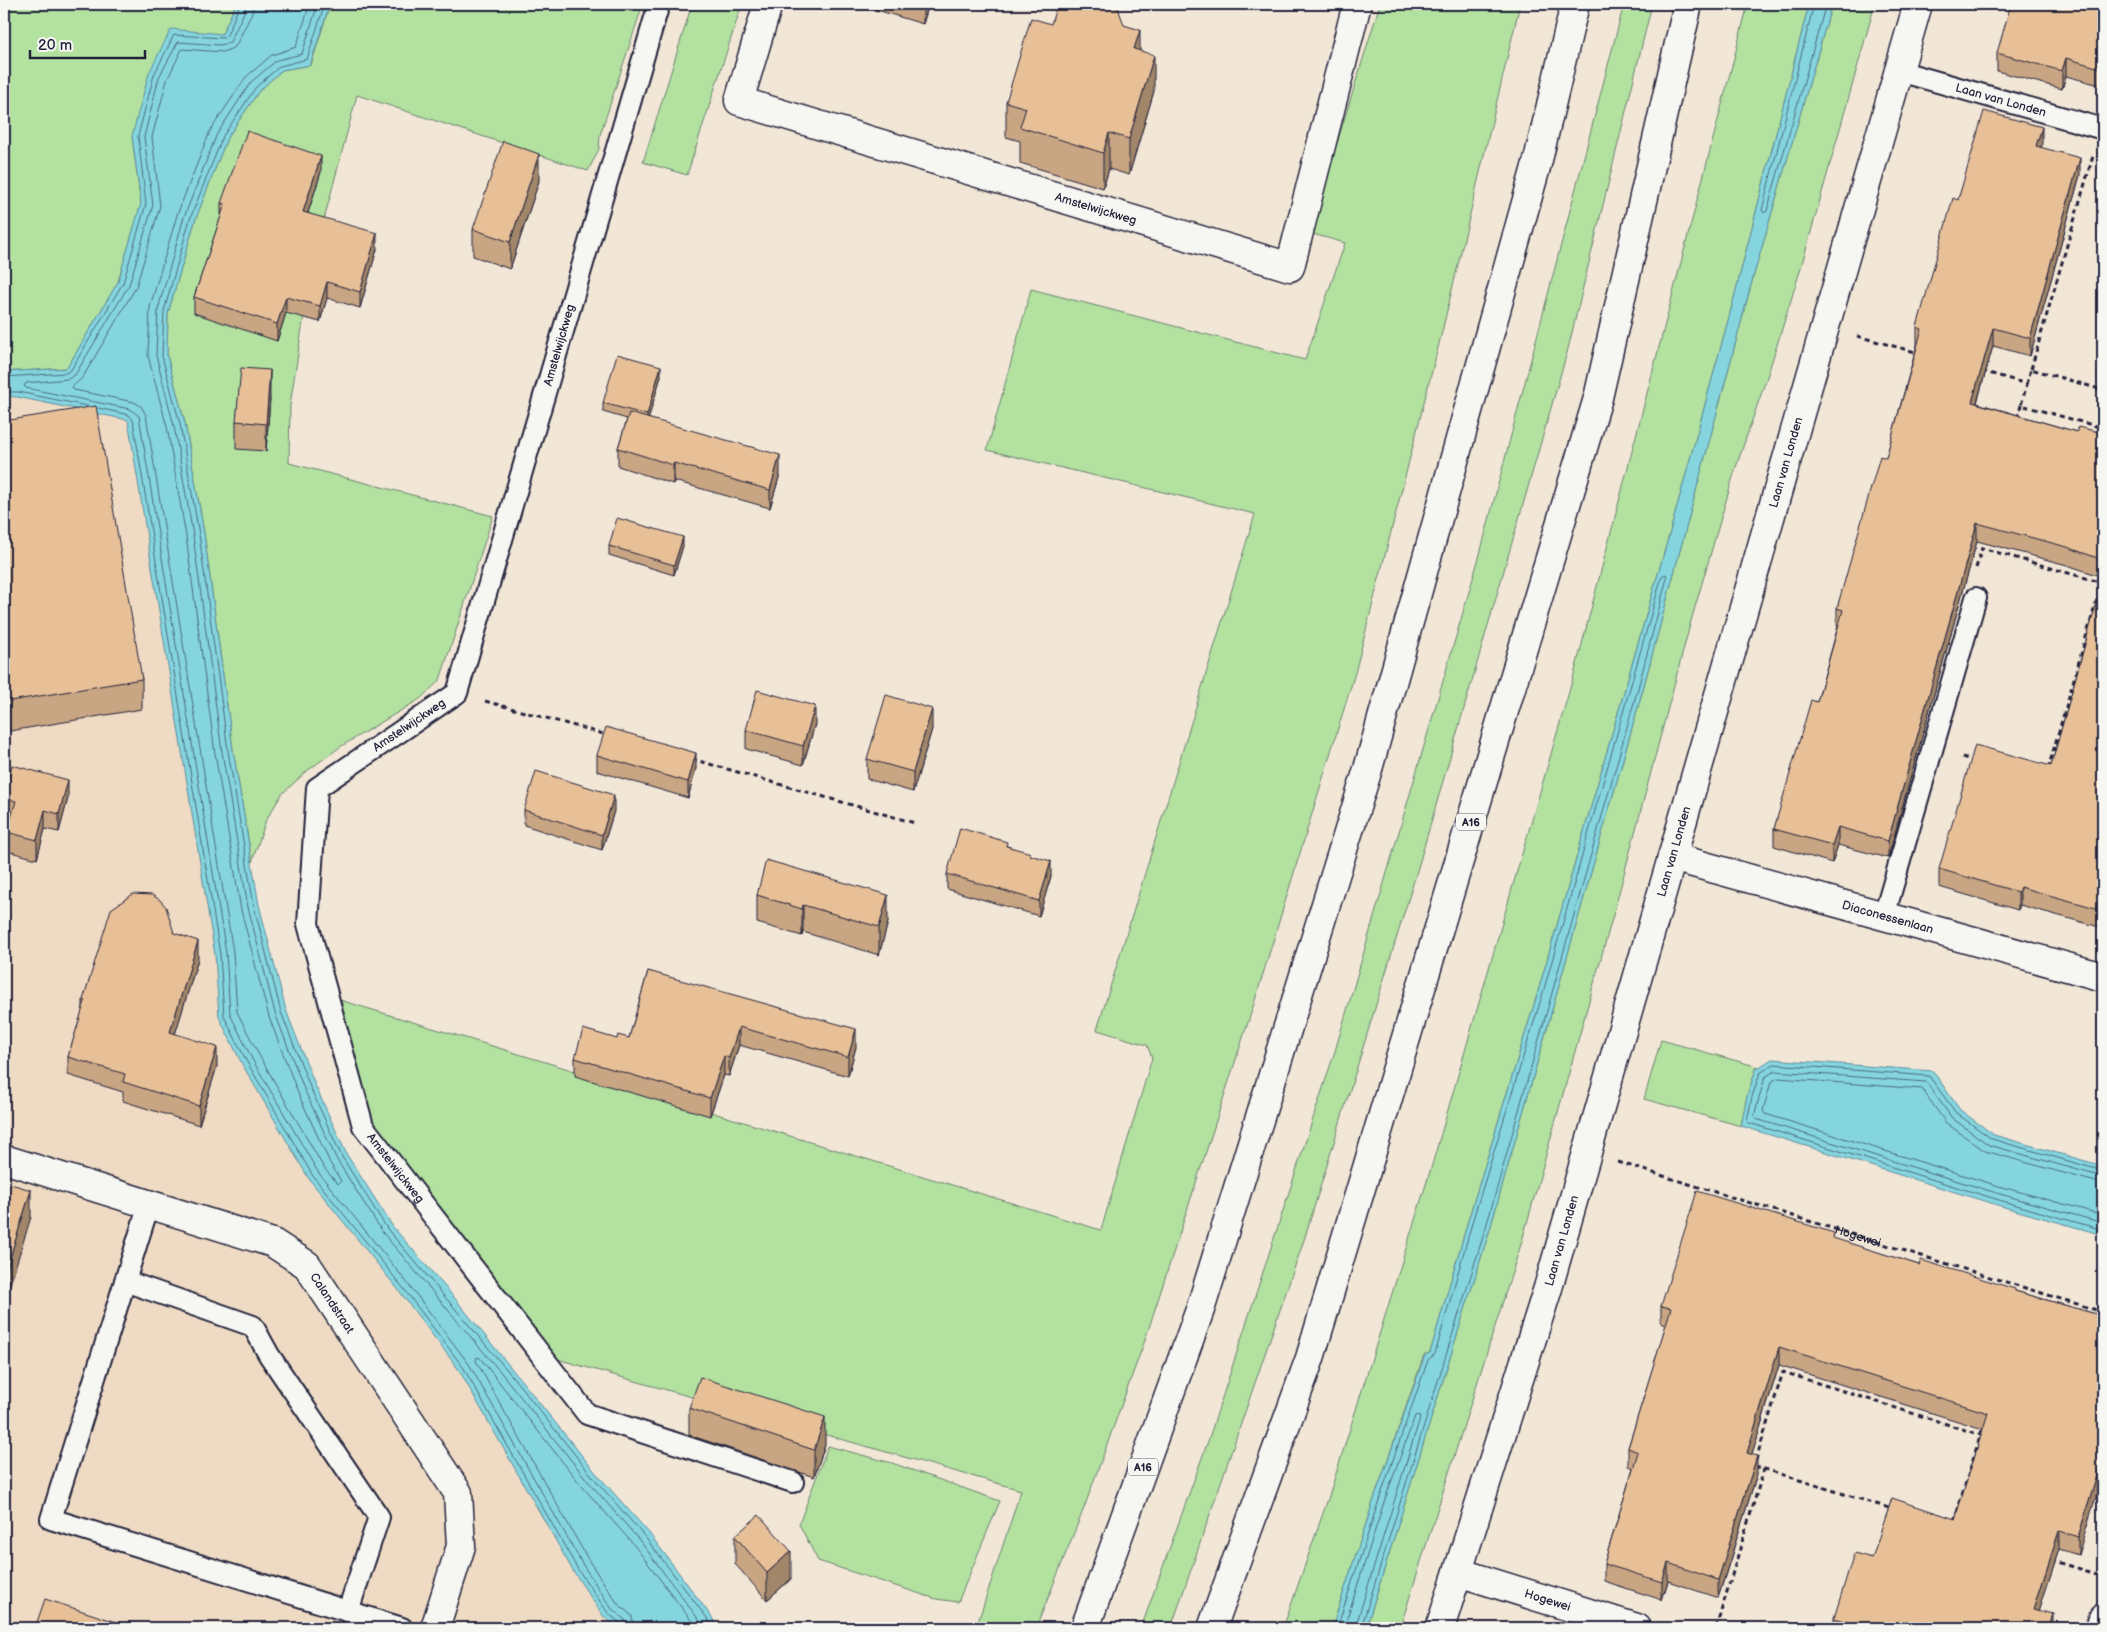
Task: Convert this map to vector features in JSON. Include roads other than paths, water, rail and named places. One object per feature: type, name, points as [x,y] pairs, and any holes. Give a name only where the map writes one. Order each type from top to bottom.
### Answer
[{"type":"main road","name":"Amstelwijckweg","points":[[768,4],[738,101],[1290,267],[1357,4]]},
{"type":"main road","name":"A16","points":[[1085,1628],[1201,1306],[1368,769],[1538,160],[1575,4]]},
{"type":"main road","name":"A16","points":[[1212,1628],[1310,1358],[1595,408],[1688,4]]},
{"type":"main road","name":"Laan van Londen","points":[[1440,1628],[1548,1288],[1918,4]]},
{"type":"main road","name":"Diaconessenlaan","points":[[1672,857],[2103,977]]},
{"type":"main road","name":"Calandstraat","points":[[4,1159],[273,1243],[307,1265],[458,1493],[462,1546],[435,1628]]},
{"type":"main road","name":"Hogewei","points":[[1458,1572],[1637,1628]]},
{"type":"main road","points":[[2100,1628],[2103,1618]]},
{"type":"lane","name":"Amstelwijckweg","points":[[660,4],[457,693],[318,788],[308,924],[363,1126],[587,1414],[792,1482]]},
{"type":"lane","name":"Laan van Londen","points":[[1899,71],[2102,129]]},
{"type":"lane","points":[[1884,916],[1976,598]]},
{"type":"lane","points":[[149,1204],[51,1519],[402,1628]]},
{"type":"lane","points":[[125,1281],[253,1326],[269,1355],[379,1517],[348,1611]]},
{"type":"water","points":[[236,4],[330,4],[310,65],[282,70],[259,91],[227,138],[195,221],[168,313],[167,356],[185,423],[204,533],[233,750],[259,905],[286,1010],[315,1085],[347,1155],[393,1227],[453,1296],[596,1473],[649,1533],[718,1628],[618,1628],[604,1617],[573,1571],[459,1370],[400,1292],[309,1179],[242,1064],[219,1017],[215,955],[128,420],[4,396],[4,372],[67,368],[118,282],[141,203],[132,136],[149,73],[171,29],[222,34]]},
{"type":"water","points":[[1809,4],[1832,4],[1751,285],[1643,689],[1490,1229],[1366,1628],[1332,1628],[1374,1499],[1425,1355],[1430,1353],[1537,995],[1672,525],[1732,306]]},
{"type":"water","points":[[1772,1059],[1933,1071],[1960,1110],[1994,1135],[2103,1166],[2103,1235],[1997,1205],[1741,1126],[1747,1096],[1756,1069]]}]
